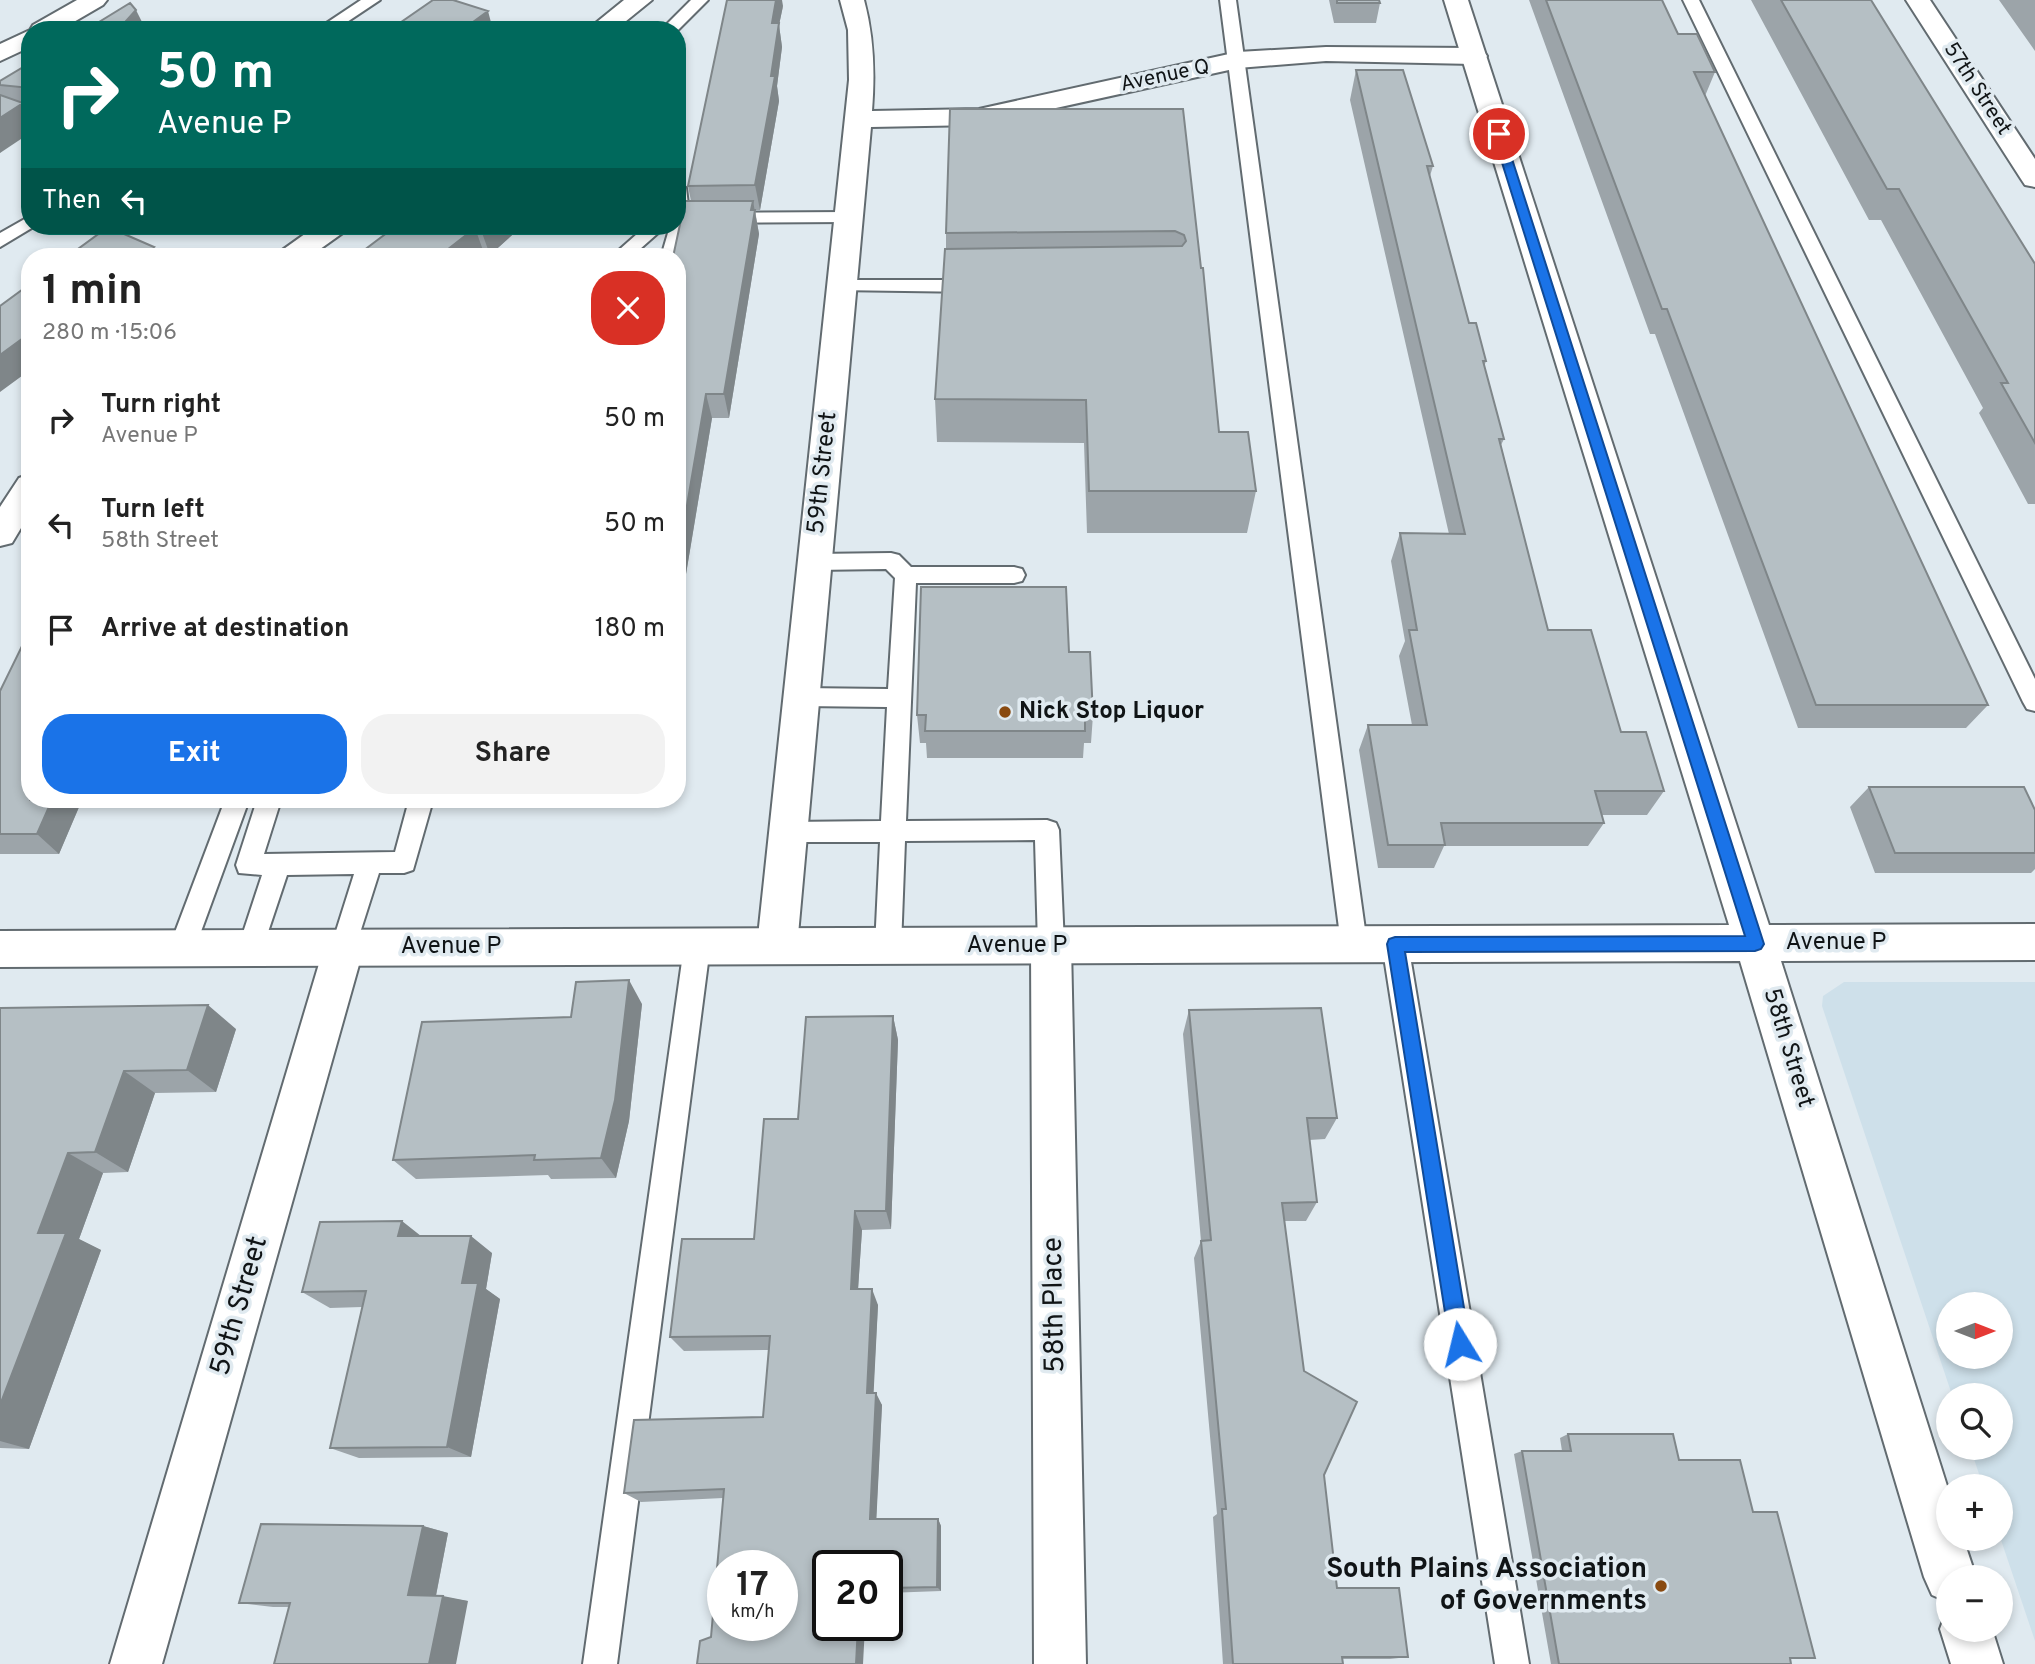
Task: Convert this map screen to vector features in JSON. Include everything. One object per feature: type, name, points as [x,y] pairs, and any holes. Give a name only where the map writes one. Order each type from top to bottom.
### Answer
[{"type":"street","points":[[58,21],[95,0]]},
{"type":"street","points":[[611,21],[640,0]]},
{"type":"street","name":"59th Street","points":[[777,946],[862,80],[860,30],[852,0]]},
{"type":"street","name":"58th Street","points":[[1456,0],[1755,944],[1946,1565]]},
{"type":"street","name":"57th Street","points":[[1918,0],[2035,179]]},
{"type":"street","points":[[0,54],[21,42]]},
{"type":"street","name":"Avenue Q","points":[[858,119],[979,117],[1238,61],[1326,54],[1474,56]]},
{"type":"street","points":[[303,248],[322,235]]},
{"type":"street","points":[[0,534],[21,500]]},
{"type":"street","name":"Avenue P","points":[[0,949],[2035,942]]},
{"type":"street","name":"58th Place","points":[[1051,946],[1059,1664]]},
{"type":"street","name":"59th Street","points":[[136,1664],[344,947]]},
{"type":"street","points":[[1970,1642],[1977,1664]]},
{"type":"lane","points":[[338,21],[372,0]]},
{"type":"lane","points":[[678,21],[700,0]]},
{"type":"lane","points":[[1228,0],[1354,944]]},
{"type":"lane","points":[[1691,0],[2035,702]]},
{"type":"lane","points":[[686,218],[849,216]]},
{"type":"lane","points":[[0,241],[21,227]]},
{"type":"lane","points":[[631,248],[647,235]]},
{"type":"lane","points":[[842,286],[992,285]]},
{"type":"lane","points":[[814,562],[891,561],[906,575],[1014,575]]},
{"type":"lane","points":[[888,947],[906,575]]},
{"type":"lane","points":[[801,697],[899,698]]},
{"type":"lane","points":[[182,948],[234,808]]},
{"type":"lane","points":[[248,865],[266,808]]},
{"type":"lane","points":[[214,865],[404,862],[419,808]]},
{"type":"lane","points":[[788,832],[1047,830],[1051,946]]},
{"type":"lane","points":[[344,947],[370,863]]},
{"type":"lane","points":[[251,948],[278,864]]},
{"type":"lane","points":[[1395,944],[1512,1664]]},
{"type":"lane","points":[[600,1664],[697,947]]},
{"type":"shaded area","points":[[1844,982],[2035,982],[2035,1641],[2013,1576],[2013,1565],[2009,1565],[2005,1551],[2013,1551],[2013,1474],[1979,1474],[1974,1460],[2013,1460],[2013,1383],[1948,1383],[1943,1369],[2013,1369],[2013,1292],[1936,1292],[1936,1347],[1822,1006],[1823,996]]},
{"type":"building","points":[[433,0],[453,0],[488,11],[474,21],[403,21]]},
{"type":"building","points":[[727,0],[776,0],[772,23],[779,23],[771,76],[775,76],[755,185],[688,186]]},
{"type":"building","points":[[1337,0],[1379,0],[1380,3],[1337,3]]},
{"type":"building","points":[[1546,0],[1662,0],[1678,34],[1697,34],[1715,72],[1694,72],[1988,705],[1816,705],[1667,309],[1662,309]]},
{"type":"building","points":[[1781,0],[1871,0],[2035,264],[2035,443],[2001,383],[2008,383],[1899,189],[1887,189]]},
{"type":"building","points":[[130,3],[136,10],[126,21],[101,21]]},
{"type":"building","points":[[21,68],[21,87],[0,85],[0,81]]},
{"type":"building","points":[[1356,70],[1403,70],[1433,166],[1427,166],[1469,323],[1476,323],[1486,361],[1483,361],[1504,439],[1499,439],[1548,630],[1591,630],[1621,732],[1646,732],[1664,791],[1595,791],[1604,823],[1441,823],[1445,845],[1388,845],[1368,725],[1427,725],[1409,630],[1417,630],[1400,533],[1465,534]]},
{"type":"building","points":[[0,95],[21,102],[21,104],[0,118]]},
{"type":"building","points":[[950,109],[1183,109],[1203,268],[1219,432],[1248,432],[1256,491],[1089,491],[1086,400],[935,399],[945,249],[1182,246],[1186,241],[1184,235],[1175,231],[946,233]]},
{"type":"building","points":[[686,201],[753,201],[751,210],[755,210],[724,394],[706,394],[686,511],[686,248],[675,248],[678,235],[686,235]]},
{"type":"building","points":[[97,235],[126,235],[154,247],[152,248],[79,248]]},
{"type":"building","points":[[384,235],[466,235],[449,248],[367,248]]},
{"type":"building","points":[[21,291],[21,340],[0,355],[0,306]]},
{"type":"building","points":[[921,587],[1066,587],[1069,652],[1090,652],[1093,715],[1085,715],[1085,731],[925,731],[926,715],[917,715]]},
{"type":"building","points":[[21,648],[21,808],[48,808],[37,834],[0,834],[0,691]]},
{"type":"building","points":[[1869,787],[2024,787],[2035,810],[2035,853],[1895,853]]},
{"type":"building","points":[[629,980],[615,1100],[601,1158],[534,1160],[535,1155],[393,1160],[422,1022],[571,1017],[576,982]]},
{"type":"building","points":[[208,1005],[187,1070],[124,1071],[95,1152],[68,1153],[38,1233],[66,1233],[0,1405],[0,1008]]},
{"type":"building","points":[[1321,1008],[1337,1118],[1307,1118],[1317,1202],[1282,1203],[1304,1371],[1357,1402],[1324,1475],[1337,1588],[1399,1588],[1408,1657],[1342,1657],[1343,1664],[1233,1664],[1222,1509],[1226,1509],[1201,1241],[1211,1240],[1189,1010]]},
{"type":"building","points":[[893,1016],[886,1211],[855,1211],[851,1289],[872,1289],[867,1393],[876,1393],[870,1519],[938,1519],[937,1587],[903,1588],[903,1550],[812,1550],[812,1641],[857,1641],[856,1664],[697,1664],[700,1641],[707,1638],[707,1641],[798,1641],[798,1550],[719,1550],[724,1489],[624,1493],[634,1420],[763,1417],[770,1336],[670,1337],[682,1239],[754,1239],[764,1119],[798,1119],[806,1017]]},
{"type":"building","points":[[402,1221],[398,1236],[471,1236],[462,1283],[478,1283],[447,1447],[330,1448],[366,1291],[302,1292],[320,1222]]},
{"type":"building","name":"South Plains Association of Governments","points":[[1568,1434],[1673,1434],[1679,1460],[1740,1460],[1753,1512],[1777,1512],[1815,1658],[1790,1658],[1791,1664],[1559,1664],[1522,1451],[1571,1451]]},
{"type":"building","points":[[261,1524],[423,1526],[408,1595],[443,1596],[429,1664],[274,1664],[290,1603],[239,1603]]},
{"type":"place","name":"Nick Stop Liquor","points":[[1005,712]]},
{"type":"place","name":"South Plains Association of Governments","points":[[1661,1586]]},
{"type":"route","points":[[1460,1344],[1395,944],[1755,944],[1499,134]]}]
